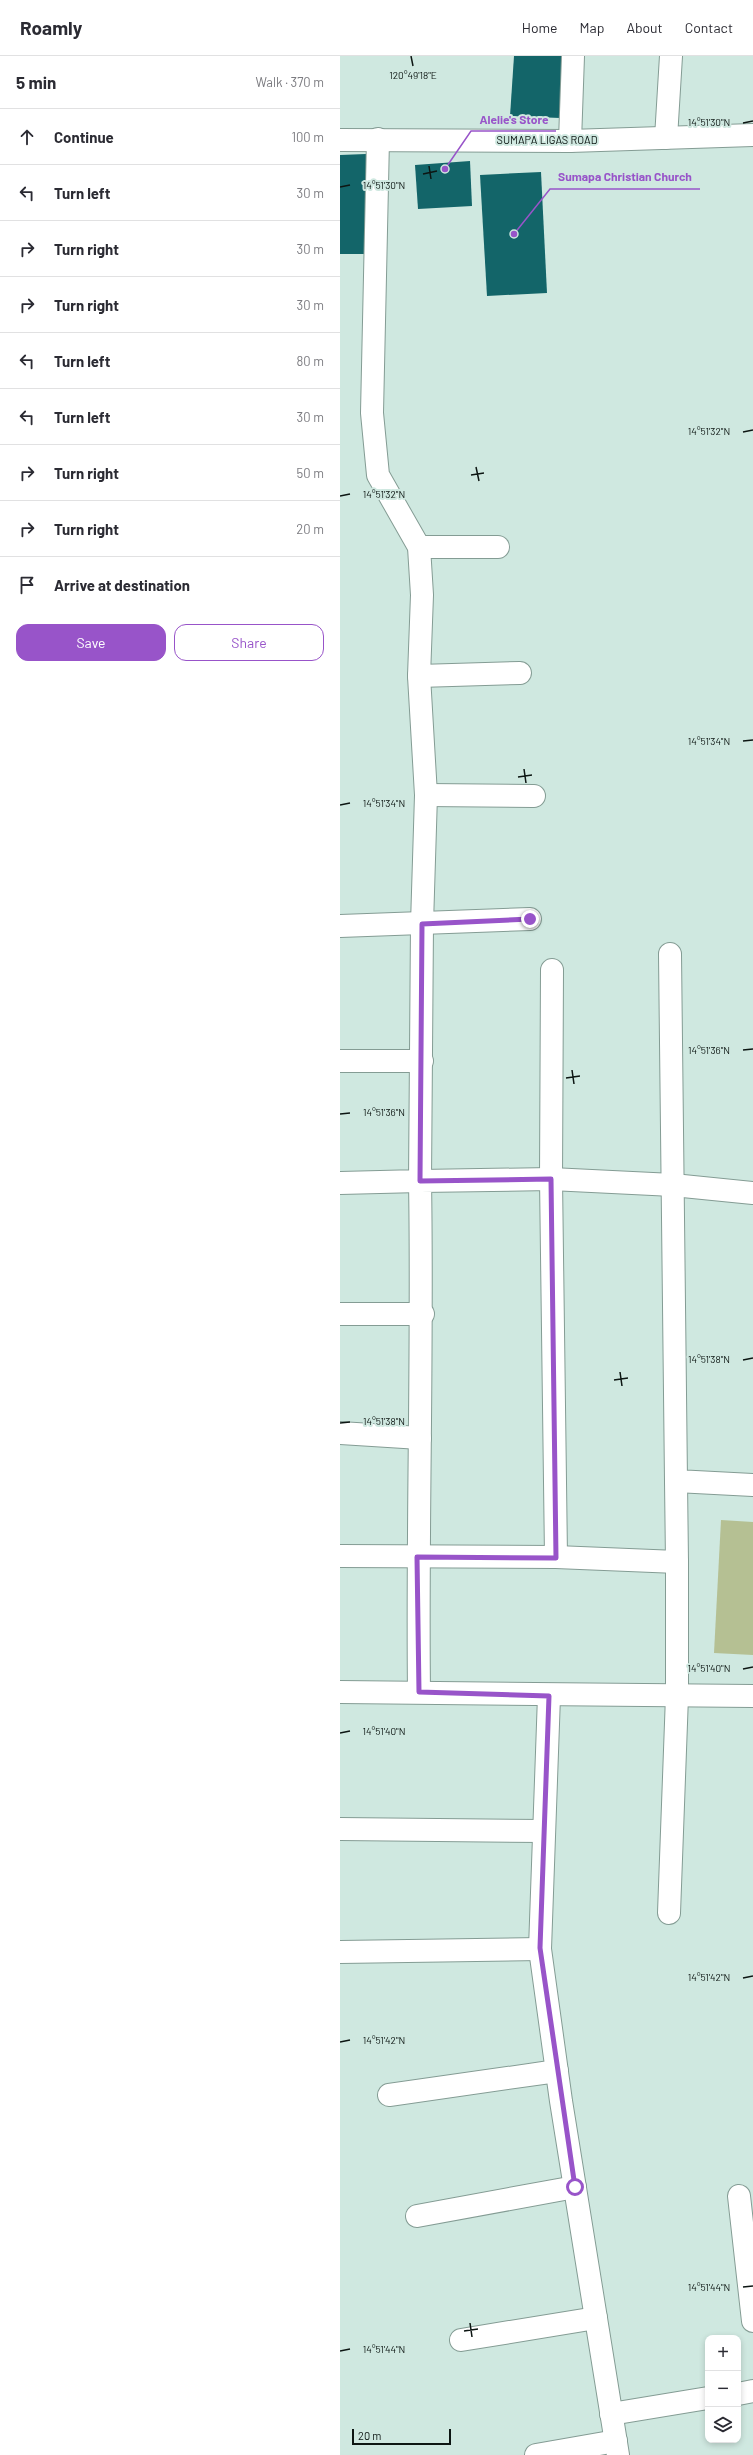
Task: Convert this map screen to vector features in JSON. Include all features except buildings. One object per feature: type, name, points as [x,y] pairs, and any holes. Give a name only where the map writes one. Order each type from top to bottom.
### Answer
[{"type":"street","points":[[570,141],[573,56]]},
{"type":"street","points":[[666,138],[671,56]]},
{"type":"street","name":"SUMAPA LIGAS ROAD","points":[[340,140],[570,141],[753,135]]},
{"type":"street","points":[[378,139],[372,414],[378,475],[419,547],[422,595],[419,676],[426,795],[422,924],[420,1181],[423,1314],[417,1557],[419,1692]]},
{"type":"street","points":[[419,547],[498,547]]},
{"type":"street","points":[[419,676],[520,673]]},
{"type":"street","points":[[426,795],[534,796]]},
{"type":"street","points":[[340,926],[530,919]]},
{"type":"street","points":[[669,1913],[677,1696],[677,1562],[670,954]]},
{"type":"street","points":[[552,970],[551,1179],[556,1558]]},
{"type":"street","points":[[340,1061],[422,1061]]},
{"type":"street","points":[[340,1183],[551,1179],[673,1184],[753,1194]]},
{"type":"street","points":[[340,1314],[423,1314]]},
{"type":"street","points":[[340,1433],[420,1438]]},
{"type":"street","points":[[676,1481],[753,1485]]},
{"type":"street","points":[[340,1556],[556,1558],[677,1562]]},
{"type":"street","points":[[340,1692],[419,1692],[549,1696],[753,1696]]},
{"type":"street","points":[[536,2455],[617,2448],[557,2071],[540,1948],[549,1696]]},
{"type":"street","points":[[340,1829],[544,1831]]},
{"type":"street","points":[[340,1952],[540,1948]]},
{"type":"street","points":[[389,2095],[557,2071]]},
{"type":"street","points":[[417,2216],[575,2187]]},
{"type":"street","points":[[739,2196],[753,2321]]},
{"type":"street","points":[[461,2340],[596,2318]]},
{"type":"street","points":[[741,2393],[753,2391]]},
{"type":"street","points":[[611,2414],[705,2398]]},
{"type":"green space","points":[[721,1520],[753,1522],[753,1655],[714,1653]]},
{"type":"place","name":"Alelie's Store","points":[[445,169]]},
{"type":"place","name":"Sumapa Christian Church","points":[[514,234]]},
{"type":"route","points":[[530,919],[422,924],[420,1181],[551,1179],[556,1558],[417,1557],[419,1692],[549,1696],[540,1948],[561,2101],[575,2187]]}]
